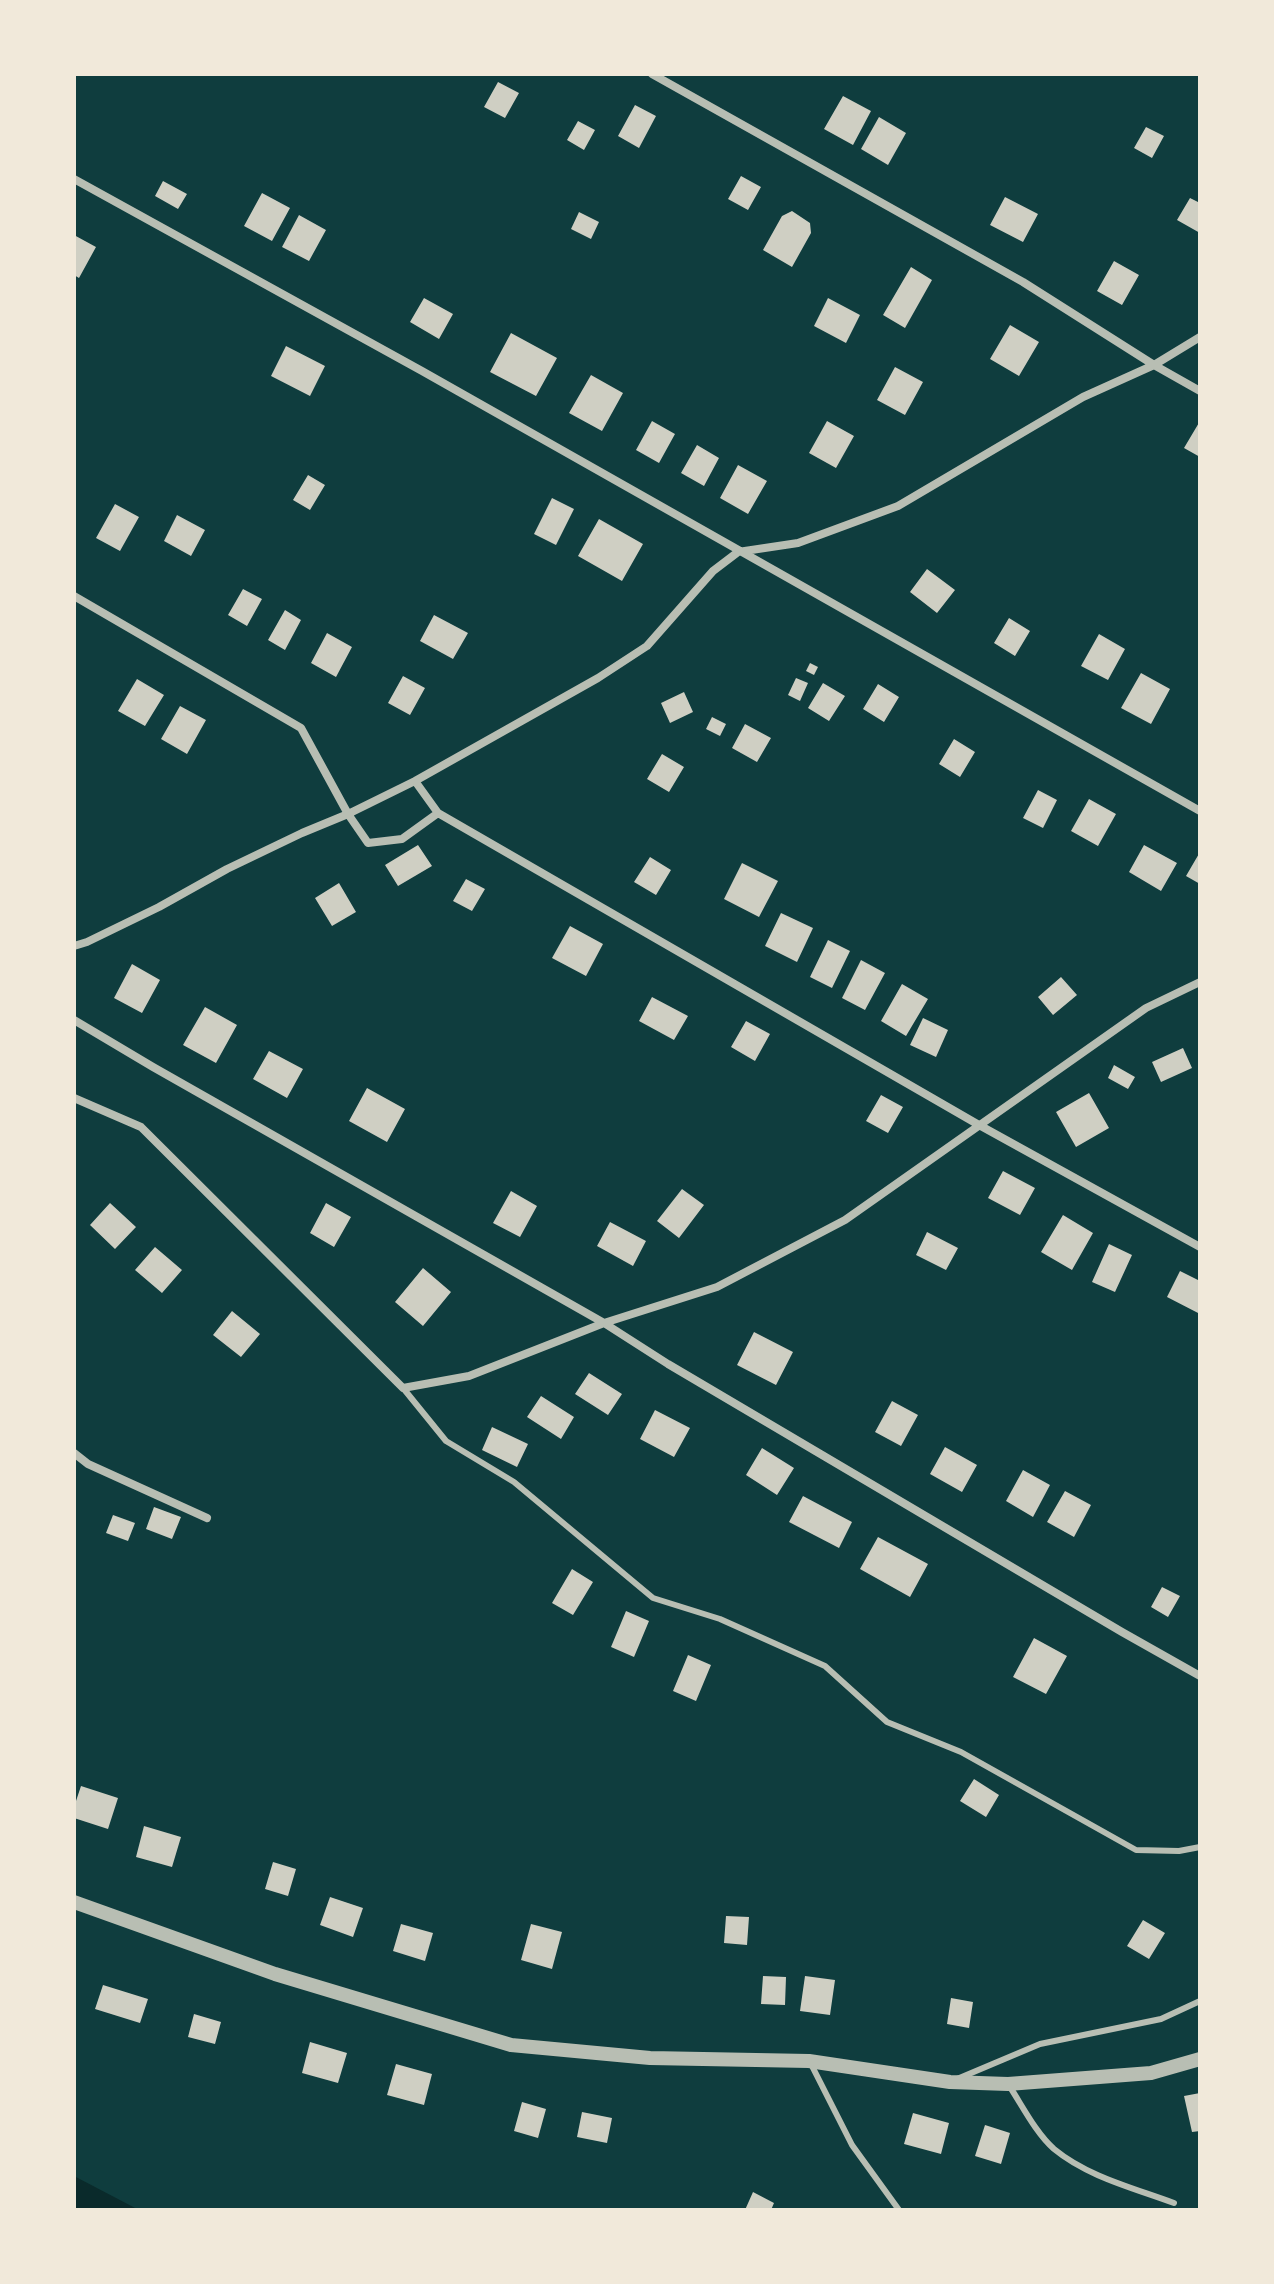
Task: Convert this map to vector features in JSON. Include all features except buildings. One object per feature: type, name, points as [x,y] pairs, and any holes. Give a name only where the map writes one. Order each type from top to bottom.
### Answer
[{"type":"street","points":[[652,74],[1023,282],[1200,391]]},
{"type":"street","points":[[74,179],[422,371],[1200,811]]},
{"type":"street","points":[[74,946],[159,907],[289,839],[415,781],[598,678],[647,646],[713,571],[738,552],[798,543],[898,506],[1083,397],[1154,365],[1200,337]]},
{"type":"street","points":[[74,596],[301,728],[348,814],[368,843],[402,839],[438,813]]},
{"type":"street","points":[[415,781],[438,813],[979,1125],[1200,1247]]},
{"type":"street","points":[[74,1098],[141,1127],[403,1388],[469,1376],[604,1323],[717,1287],[845,1220],[1146,1008],[1200,982]]},
{"type":"street","points":[[74,1020],[604,1323],[668,1364],[1200,1676]]},
{"type":"street","points":[[74,1453],[88,1464],[207,1518]]},
{"type":"street","points":[[74,1902],[275,1974],[511,2045],[650,2058],[809,2061],[950,2082],[1008,2084],[1151,2073],[1200,2059]]},
{"type":"lane","points":[[403,1388],[446,1441],[514,1482],[653,1598],[720,1619],[825,1666],[887,1722],[961,1752],[1136,1850],[1179,1851],[1200,1847]]},
{"type":"lane","points":[[950,2082],[1040,2044],[1161,2019],[1200,2001]]},
{"type":"lane","points":[[809,2061],[852,2145],[899,2210]]},
{"type":"lane","points":[[1008,2084],[1053,2148],[1090,2172],[1174,2203]]},
{"type":"water","points":[[74,2176],[139,2210],[74,2210]]}]
